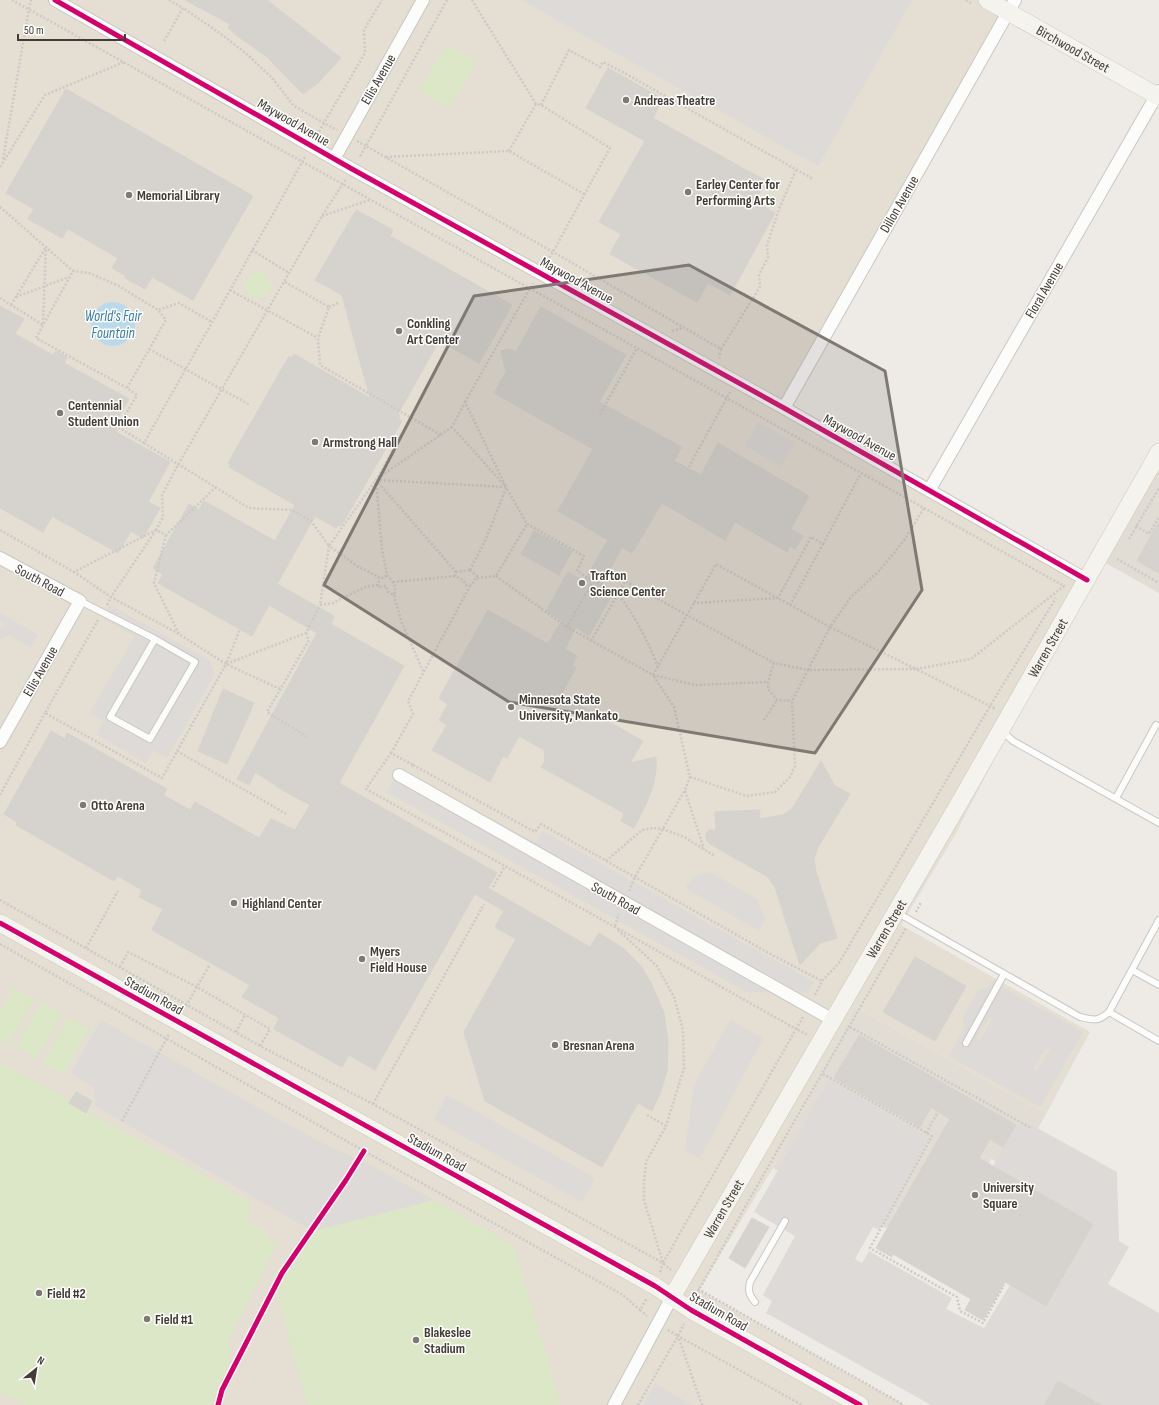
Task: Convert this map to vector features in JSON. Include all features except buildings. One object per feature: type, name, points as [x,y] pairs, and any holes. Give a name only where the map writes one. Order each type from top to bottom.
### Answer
[{"type":"street","name":"Maywood Avenue","points":[[55,0],[334,159],[930,489],[1087,580]]},
{"type":"street","name":"Ellis Avenue","points":[[334,159],[423,0]]},
{"type":"street","name":"Birchwood Street","points":[[988,0],[1012,6],[1158,94]]},
{"type":"street","name":"Dillon Avenue","points":[[784,408],[1012,6]]},
{"type":"street","name":"Floral Avenue","points":[[930,489],[1158,94]]},
{"type":"street","name":"Warren Street","points":[[614,1405],[672,1297],[1001,730],[1159,452]]},
{"type":"street","name":"South Road","points":[[0,558],[80,601]]},
{"type":"street","name":"Ellis Avenue","points":[[0,742],[80,601]]},
{"type":"street","name":"South Road","points":[[402,776],[833,1020]]},
{"type":"street","name":"Stadium Road","points":[[0,923],[655,1286],[691,1310],[860,1405]]},
{"type":"lane","points":[[80,601],[155,639],[195,662],[150,739],[110,717],[155,639]]},
{"type":"lane","points":[[1116,798],[1156,725]]},
{"type":"lane","points":[[1001,730],[1013,741],[1159,823]]},
{"type":"lane","points":[[896,912],[1080,1017],[1091,1020],[1101,1019],[1109,1012],[1159,920]]},
{"type":"lane","points":[[1132,970],[1159,985]]},
{"type":"lane","points":[[966,1043],[1004,974]]},
{"type":"lane","points":[[1109,1012],[1159,1041]]},
{"type":"lane","points":[[755,1302],[750,1296],[748,1290],[750,1282],[785,1221]]},
{"type":"path","points":[[12,0],[1064,586]]},
{"type":"path","points":[[3,162],[31,0]]},
{"type":"path","points":[[169,0],[221,34],[248,55],[273,79],[294,106],[324,123],[365,53],[364,30],[382,0]]},
{"type":"path","points":[[0,530],[74,572],[111,597],[156,530],[163,517],[162,495],[179,463],[322,216],[343,185],[366,146],[447,0]]},
{"type":"path","points":[[376,480],[452,427],[530,288],[553,252],[610,148],[536,104],[472,0]]},
{"type":"path","points":[[164,41],[183,8]]},
{"type":"path","points":[[540,105],[569,50],[600,67],[603,62],[619,70],[813,179]]},
{"type":"path","points":[[0,167],[45,95],[124,62]]},
{"type":"path","points":[[509,151],[536,104]]},
{"type":"path","points":[[366,146],[721,349]]},
{"type":"path","points":[[385,157],[509,151],[584,194]]},
{"type":"path","points":[[144,443],[302,162]]},
{"type":"path","points":[[716,393],[717,371],[721,349],[760,287],[759,275],[768,257],[767,244],[779,209],[796,170]]},
{"type":"path","points":[[322,216],[371,200]]},
{"type":"path","points":[[0,207],[73,271],[90,273],[119,286],[158,310],[166,320],[127,388]]},
{"type":"path","points":[[43,325],[46,247]]},
{"type":"path","points":[[11,305],[46,247]]},
{"type":"path","points":[[252,250],[290,273]]},
{"type":"path","points":[[73,271],[36,338],[137,395],[118,427],[179,463],[249,508],[292,510],[311,521],[329,546],[357,566],[379,577],[383,578],[388,575]]},
{"type":"path","points":[[16,298],[69,277]]},
{"type":"path","points":[[284,282],[329,307]]},
{"type":"path","points":[[230,290],[318,338]]},
{"type":"path","points":[[0,298],[43,325]]},
{"type":"path","points":[[158,310],[179,303],[212,322]]},
{"type":"path","points":[[338,303],[329,307],[318,338],[320,365],[441,435]]},
{"type":"path","points":[[600,414],[637,348]]},
{"type":"path","points":[[149,349],[250,405]]},
{"type":"path","points":[[689,467],[736,381]]},
{"type":"path","points":[[465,402],[506,487],[527,524],[584,556],[577,571],[618,594],[630,611],[651,648],[658,667]]},
{"type":"path","points":[[226,664],[306,633],[320,604],[329,546],[376,480],[411,418]]},
{"type":"path","points":[[452,427],[506,487]]},
{"type":"path","points":[[790,605],[861,473]]},
{"type":"path","points":[[376,480],[506,487]]},
{"type":"path","points":[[376,480],[456,572]]},
{"type":"path","points":[[376,480],[382,549],[388,575],[396,590],[394,595],[401,621],[424,672]]},
{"type":"path","points":[[216,487],[166,536],[154,583],[179,634],[226,664],[280,689]]},
{"type":"path","points":[[470,570],[485,541],[506,487]]},
{"type":"path","points":[[690,776],[746,796],[775,792],[790,777],[795,766],[792,701],[830,627],[851,597],[880,570],[905,539],[924,508]]},
{"type":"path","points":[[1136,526],[1149,534],[1159,517]]},
{"type":"path","points":[[496,576],[527,524]]},
{"type":"path","points":[[156,530],[166,536]]},
{"type":"path","points":[[74,572],[156,530]]},
{"type":"path","points":[[778,598],[811,537],[823,544]]},
{"type":"path","points":[[1117,559],[1159,584]]},
{"type":"path","points":[[653,675],[716,564],[830,627],[1009,715]]},
{"type":"path","points":[[456,572],[470,570],[477,576],[477,578]]},
{"type":"path","points":[[455,576],[456,572]]},
{"type":"path","points":[[393,582],[455,576],[463,580],[466,585],[470,586]]},
{"type":"path","points":[[477,578],[496,576],[567,628],[653,675],[694,685],[768,682]]},
{"type":"path","points":[[378,585],[379,577]]},
{"type":"path","points":[[477,578],[472,586],[470,586],[408,701],[413,714],[391,753],[366,789],[615,926],[836,1051]]},
{"type":"path","points":[[567,628],[593,581]]},
{"type":"path","points":[[591,641],[625,581],[774,663],[808,670],[916,669],[971,659],[1064,586]]},
{"type":"path","points":[[320,604],[333,603],[365,587],[378,585],[378,587],[386,586],[388,592],[394,595]]},
{"type":"path","points":[[0,944],[364,1151],[623,1295],[640,1310],[655,1286],[663,1263],[822,981],[839,963],[990,706],[1064,586]]},
{"type":"path","points":[[693,603],[778,598]]},
{"type":"path","points":[[226,664],[240,629]]},
{"type":"path","points":[[306,633],[309,640],[266,712],[309,738]]},
{"type":"path","points":[[774,663],[768,682],[768,689],[777,700],[792,701]]},
{"type":"path","points":[[615,926],[635,877],[685,790],[690,776],[674,707],[653,675]]},
{"type":"path","points":[[764,720],[777,700]]},
{"type":"path","points":[[0,795],[45,713]]},
{"type":"path","points":[[177,751],[288,815]]},
{"type":"path","points":[[391,753],[535,832],[541,824],[774,956],[822,981]]},
{"type":"path","points":[[402,776],[413,765]]},
{"type":"path","points":[[685,790],[704,849]]},
{"type":"path","points":[[606,861],[642,830],[663,828],[715,856]]},
{"type":"path","points":[[493,887],[505,866]]},
{"type":"path","points":[[86,948],[118,891]]},
{"type":"path","points":[[0,900],[260,1046],[373,1104],[663,1263]]},
{"type":"path","points":[[373,1104],[484,904]]},
{"type":"path","points":[[615,926],[657,966],[674,997],[683,1030],[684,1068],[666,1126],[646,1162],[644,1183],[644,1200],[663,1263]]},
{"type":"path","points":[[120,967],[128,952],[245,1015],[270,1030],[260,1046]]},
{"type":"path","points":[[122,1122],[209,966]]},
{"type":"path","points":[[236,1032],[245,1015]]},
{"type":"path","points":[[854,1021],[698,1290],[904,1405]]},
{"type":"path","points":[[850,1027],[953,1087],[1031,1128]]},
{"type":"path","points":[[823,1074],[932,1136],[870,1248],[957,1297],[960,1311],[983,1323],[1004,1285]]},
{"type":"path","points":[[926,1133],[938,1112]]},
{"type":"path","points":[[647,1115],[666,1126]]},
{"type":"path","points":[[638,1405],[678,1336]]},
{"type":"path","points":[[678,1336],[702,1405]]},
{"type":"path","points":[[678,1336],[802,1405]]},
{"type":"highlighted area","points":[[689,265],[885,371],[922,590],[815,753],[509,702],[324,585],[474,296]]},
{"type":"shaded area","name":"Minnesota State University, Mankato","points":[[0,0],[997,0],[1008,12],[784,408],[1087,580],[955,835],[901,925],[1090,1032],[1046,1114],[855,1007],[773,1168],[699,1290],[904,1405],[0,1405]]},
{"type":"shaded area","points":[[521,0],[912,0],[818,166]]},
{"type":"shaded area","points":[[758,422],[794,443],[781,466],[745,446]]},
{"type":"shaded area","points":[[1159,468],[1159,593],[1104,562]]},
{"type":"shaded area","points":[[110,605],[209,660],[215,674],[167,758],[153,750],[146,763],[96,734],[104,721],[90,713],[135,636],[102,618]]},
{"type":"shaded area","points":[[0,613],[38,635],[31,648],[9,635],[0,639],[0,629],[7,625],[0,621]]},
{"type":"shaded area","points":[[394,779],[536,842],[543,831],[814,982],[807,993],[747,992],[387,792]]},
{"type":"shaded area","points":[[710,872],[758,900],[765,920],[759,931],[686,888],[693,877]]},
{"type":"shaded area","points":[[992,981],[1083,1032],[1040,1107],[949,1056],[965,1027],[963,1017],[979,990],[988,987]],"holes":[[[990,1016],[993,1018],[979,1040],[976,1038]],[[1047,1047],[1050,1048],[1036,1071],[1033,1069]]]},
{"type":"shaded area","points":[[855,1007],[1046,1114],[1015,1171],[991,1159],[936,1255],[773,1168]]},
{"type":"shaded area","points":[[101,1020],[318,1141],[366,1163],[434,1200],[313,1231],[95,1106],[94,1088],[71,1073]]},
{"type":"shaded area","points":[[730,1020],[763,1038],[700,1158],[685,1150],[694,1085]]},
{"type":"shaded area","points":[[829,1080],[929,1137],[879,1230],[873,1227],[855,1259],[862,1263],[869,1251],[952,1298],[946,1309],[984,1328],[1010,1285],[1046,1306],[1093,1224],[993,1166],[1016,1125],[1030,1124],[1117,1172],[1119,1241],[1129,1247],[1108,1284],[1159,1313],[1159,1405],[931,1405],[766,1313],[772,1301],[763,1295],[795,1236],[754,1212]]},
{"type":"shaded area","points":[[447,1095],[595,1178],[582,1202],[434,1120]]},
{"type":"shaded area","points":[[655,1384],[692,1405],[643,1405]]},
{"type":"green space","points":[[446,44],[477,61],[450,108],[419,91]]},
{"type":"green space","points":[[258,272],[267,276],[271,285],[267,294],[258,298],[249,294],[245,285],[249,276]]},
{"type":"green space","points":[[14,987],[34,999],[9,1044],[0,1039],[0,1011]]},
{"type":"green space","points":[[41,1002],[62,1014],[36,1059],[16,1047]]},
{"type":"green space","points":[[68,1017],[89,1029],[64,1074],[43,1063]]},
{"type":"green space","points":[[0,1062],[252,1203],[246,1220],[268,1233],[270,1241],[277,1245],[229,1338],[230,1364],[212,1405],[25,1405],[0,1391]]},
{"type":"green space","name":"Blakeslee Stadium","points":[[434,1200],[514,1246],[561,1405],[307,1405],[272,1275],[313,1231]]},
{"type":"water","name":"World's Fair Fountain","points":[[109,302],[117,302],[122,303],[129,308],[134,315],[134,333],[129,340],[122,345],[109,346],[101,343],[94,336],[91,328],[91,320],[94,312],[101,305]]},
{"type":"cycle path","points":[[55,0],[352,169],[784,408],[1087,580]]},
{"type":"cycle path","points":[[0,923],[655,1286],[691,1310],[860,1405]]},
{"type":"cycle path","points":[[218,1405],[222,1390],[282,1273],[346,1180],[364,1151]]},
{"type":"place","name":"Andreas Theatre","points":[[626,100]]},
{"type":"place","name":"Earley Center for Performing Arts","points":[[688,192]]},
{"type":"place","name":"Memorial Library","points":[[129,195]]},
{"type":"place","name":"Conkling Art Center","points":[[399,331]]},
{"type":"place","name":"Centennial Student Union","points":[[60,413]]},
{"type":"place","name":"Armstrong Hall","points":[[315,442]]},
{"type":"place","name":"Trafton Science Center","points":[[582,583]]},
{"type":"place","name":"Minnesota State University, Mankato","points":[[511,707]]},
{"type":"place","name":"Otto Arena","points":[[83,805]]},
{"type":"place","name":"Highland Center","points":[[234,903]]},
{"type":"place","name":"Myers Field House","points":[[362,959]]},
{"type":"place","name":"Bresnan Arena","points":[[555,1045]]},
{"type":"place","name":"University Square","points":[[975,1195]]},
{"type":"place","name":"Field #2","points":[[39,1293]]},
{"type":"place","name":"Field #1","points":[[147,1319]]},
{"type":"place","name":"Blakeslee Stadium","points":[[416,1340]]}]
